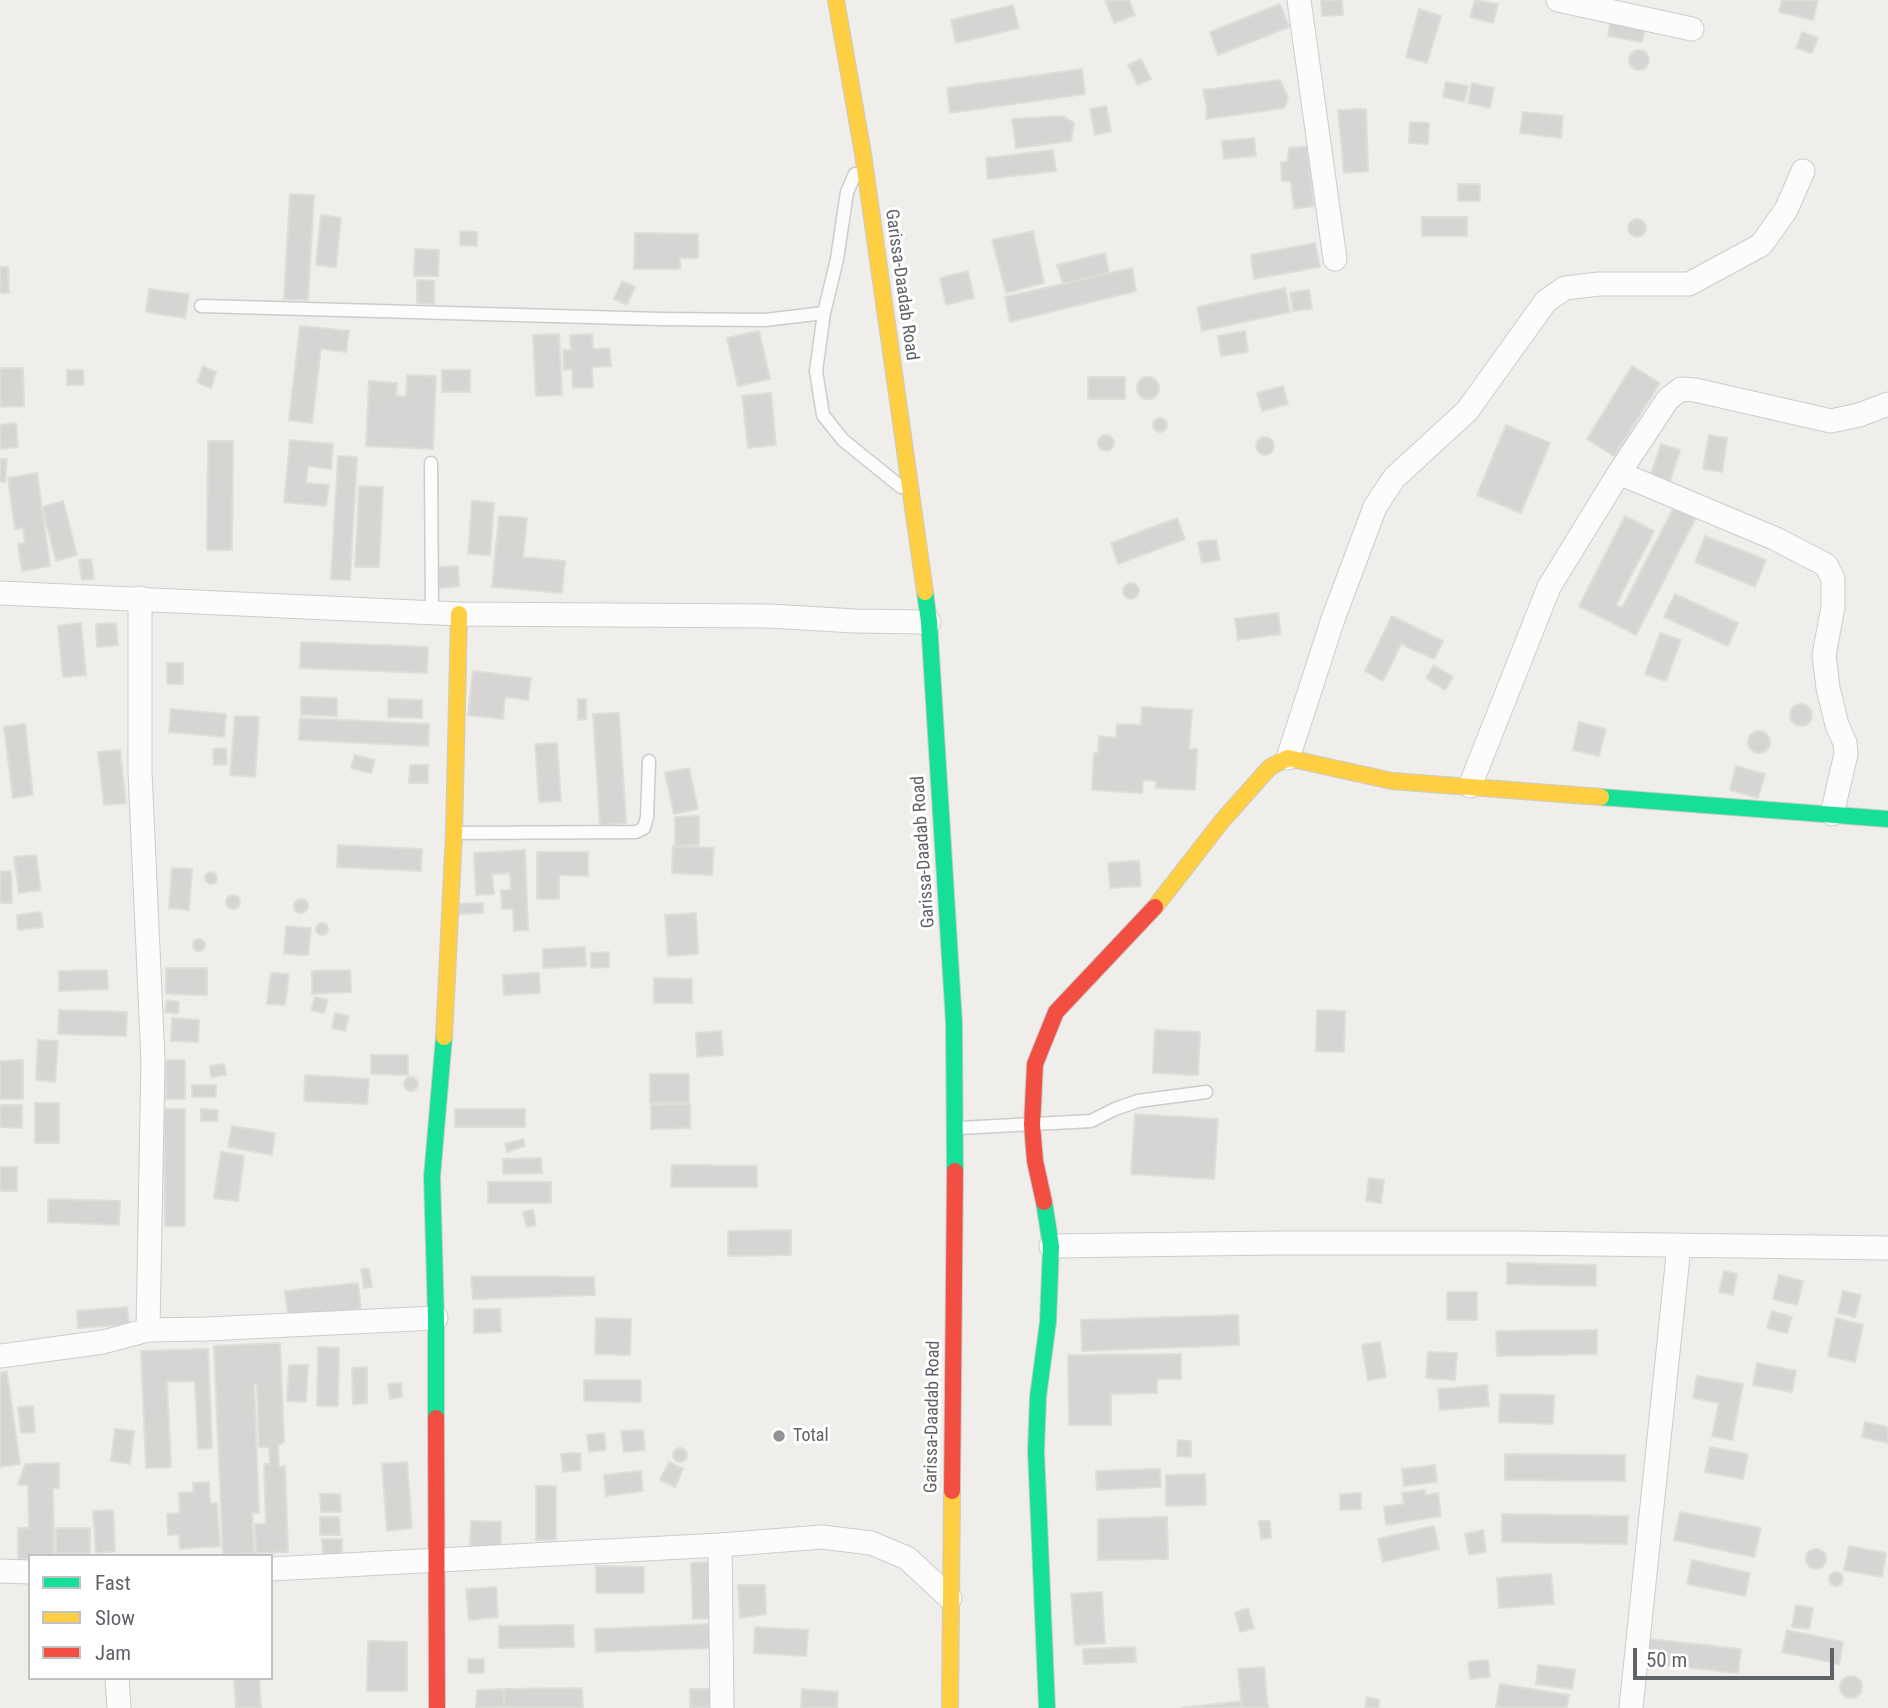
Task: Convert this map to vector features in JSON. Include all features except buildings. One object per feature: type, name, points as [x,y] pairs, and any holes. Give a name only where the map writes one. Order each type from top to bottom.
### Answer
[{"type":"main road","name":"Garissa-Daadab Road","points":[[836,0],[863,154],[929,622],[954,1023],[950,1708]]},
{"type":"main road","points":[[437,1708],[436,1318],[432,1177],[447,996],[459,614]]},
{"type":"main road","points":[[1047,1708],[1036,1451],[1038,1397],[1048,1322],[1051,1246],[1035,1161],[1032,1125],[1035,1064],[1056,1012],[1154,908],[1222,821],[1270,767],[1288,758],[1353,774],[1392,780],[1888,819]]},
{"type":"street","points":[[1299,0],[1335,259]]},
{"type":"street","points":[[1558,0],[1692,29]]},
{"type":"street","points":[[1288,758],[1333,619],[1375,507],[1395,478],[1467,411],[1546,301],[1565,288],[1599,284],[1689,284],[1762,245],[1786,210],[1803,171]]},
{"type":"street","points":[[1470,786],[1549,587],[1668,399],[1681,389],[1695,390],[1831,421],[1859,415],[1888,404]]},
{"type":"street","points":[[1619,473],[1776,539],[1826,565],[1833,579],[1833,598],[1824,655],[1828,688],[1846,754],[1832,814]]},
{"type":"street","points":[[0,593],[459,614],[769,616],[929,622]]},
{"type":"street","points":[[140,598],[141,785],[153,1060],[148,1330]]},
{"type":"street","points":[[1051,1246],[1521,1243],[1888,1248]]},
{"type":"street","points":[[1631,1708],[1679,1246]]},
{"type":"street","points":[[0,1356],[103,1342],[148,1330],[436,1318]]},
{"type":"street","points":[[273,1569],[435,1562],[822,1537],[871,1543],[907,1558],[950,1598]]},
{"type":"street","points":[[720,1545],[723,1708]]},
{"type":"street","points":[[0,1571],[28,1572]]},
{"type":"street","points":[[117,1680],[119,1708]]},
{"type":"lane","points":[[863,154],[847,192],[816,370],[823,415],[843,440],[911,495]]},
{"type":"lane","points":[[201,306],[673,320],[765,320],[824,313]]},
{"type":"lane","points":[[431,463],[432,612]]},
{"type":"lane","points":[[454,833],[636,832],[644,828],[647,817],[649,761]]},
{"type":"lane","points":[[955,1128],[1091,1121],[1138,1101],[1206,1092]]},
{"type":"traffic: fast","points":[[925,592],[954,1023],[955,1171]]},
{"type":"traffic: fast","points":[[1601,797],[1888,819]]},
{"type":"traffic: fast","points":[[436,1418],[432,1177],[444,1037]]},
{"type":"traffic: fast","points":[[1044,1202],[1051,1246],[1048,1322],[1038,1397],[1036,1451],[1047,1708]]},
{"type":"traffic: slow","points":[[836,0],[863,154],[925,592]]},
{"type":"traffic: slow","points":[[444,1037],[454,833],[459,614]]},
{"type":"traffic: slow","points":[[1155,907],[1222,821],[1270,767],[1288,758],[1392,781],[1601,797]]},
{"type":"traffic: slow","points":[[950,1708],[952,1491]]},
{"type":"traffic: jam","points":[[1044,1202],[1035,1161],[1032,1125],[1035,1064],[1056,1012],[1155,907]]},
{"type":"traffic: jam","points":[[952,1491],[955,1171]]},
{"type":"traffic: jam","points":[[436,1418],[437,1708]]},
{"type":"place","name":"Total","points":[[779,1436]]}]
